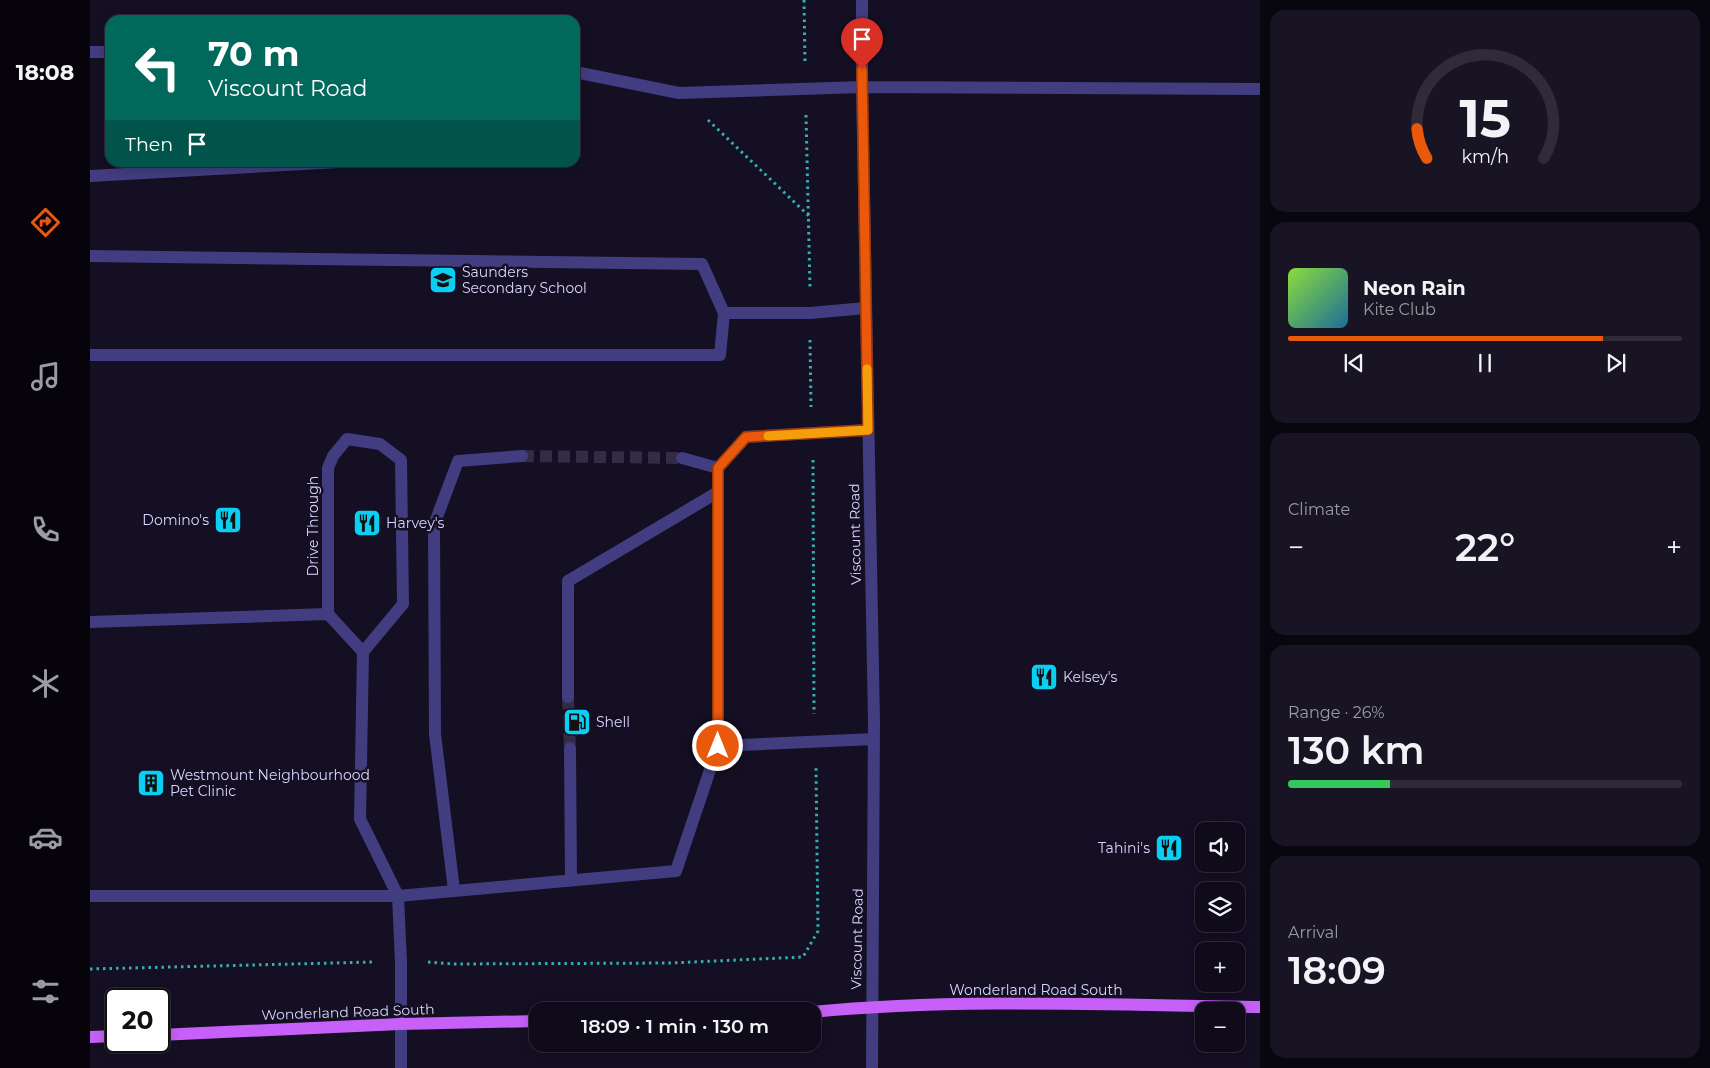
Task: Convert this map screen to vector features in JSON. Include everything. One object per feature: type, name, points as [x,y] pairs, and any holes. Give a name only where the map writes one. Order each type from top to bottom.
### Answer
[{"type":"main road","name":"Wonderland Road South","points":[[821,1011],[871,1006],[966,1004],[1260,1007]]},
{"type":"main road","name":"Wonderland Road South","points":[[170,1034],[400,1024],[529,1021]]},
{"type":"main road","points":[[90,1037],[105,1036]]},
{"type":"street","name":"Viscount Road","points":[[862,0],[874,739],[872,1068]]},
{"type":"street","points":[[90,52],[105,52]]},
{"type":"street","points":[[580,73],[679,93],[862,87],[1260,89]]},
{"type":"street","points":[[90,176],[250,167]]},
{"type":"street","points":[[90,256],[702,264],[724,313],[720,354],[90,354]]},
{"type":"street","points":[[724,313],[810,313],[866,308]]},
{"type":"street","points":[[90,896],[398,896],[676,871],[718,746],[718,468],[746,437],[868,430]]},
{"type":"street","name":"Drive Through","points":[[328,614],[328,468],[333,456],[347,439],[380,444],[401,460],[403,604],[363,652]]},
{"type":"street","points":[[454,890],[435,734],[434,524],[458,462],[522,456]]},
{"type":"street","points":[[682,458],[718,468]]},
{"type":"street","points":[[568,697],[568,581],[718,492]]},
{"type":"street","points":[[90,622],[328,614],[363,652],[360,819],[398,896],[402,1068]]},
{"type":"street","points":[[718,746],[874,739]]},
{"type":"street","points":[[570,748],[570,880]]},
{"type":"path","points":[[90,969],[401,962],[454,964],[671,963],[804,957],[818,931],[814,742],[809,216],[804,0]]},
{"type":"path","points":[[679,93],[809,216]]},
{"type":"tunnel","points":[[522,456],[682,458]]},
{"type":"tunnel","points":[[568,697],[570,748]]},
{"type":"slow traffic","points":[[768,436],[868,430],[867,369]]},
{"type":"place","name":"Saunders Secondary School","points":[[443,280]]},
{"type":"place","name":"Domino's","points":[[228,520]]},
{"type":"place","name":"Harvey's","points":[[367,523]]},
{"type":"place","name":"Kelsey's","points":[[1044,677]]},
{"type":"place","name":"Shell","points":[[577,722]]},
{"type":"place","name":"Westmount Neighbourhood Pet Clinic","points":[[151,783]]},
{"type":"place","name":"Tahini's","points":[[1169,848]]},
{"type":"route","points":[[718,746],[718,468],[746,437],[868,430],[862,69]]}]
